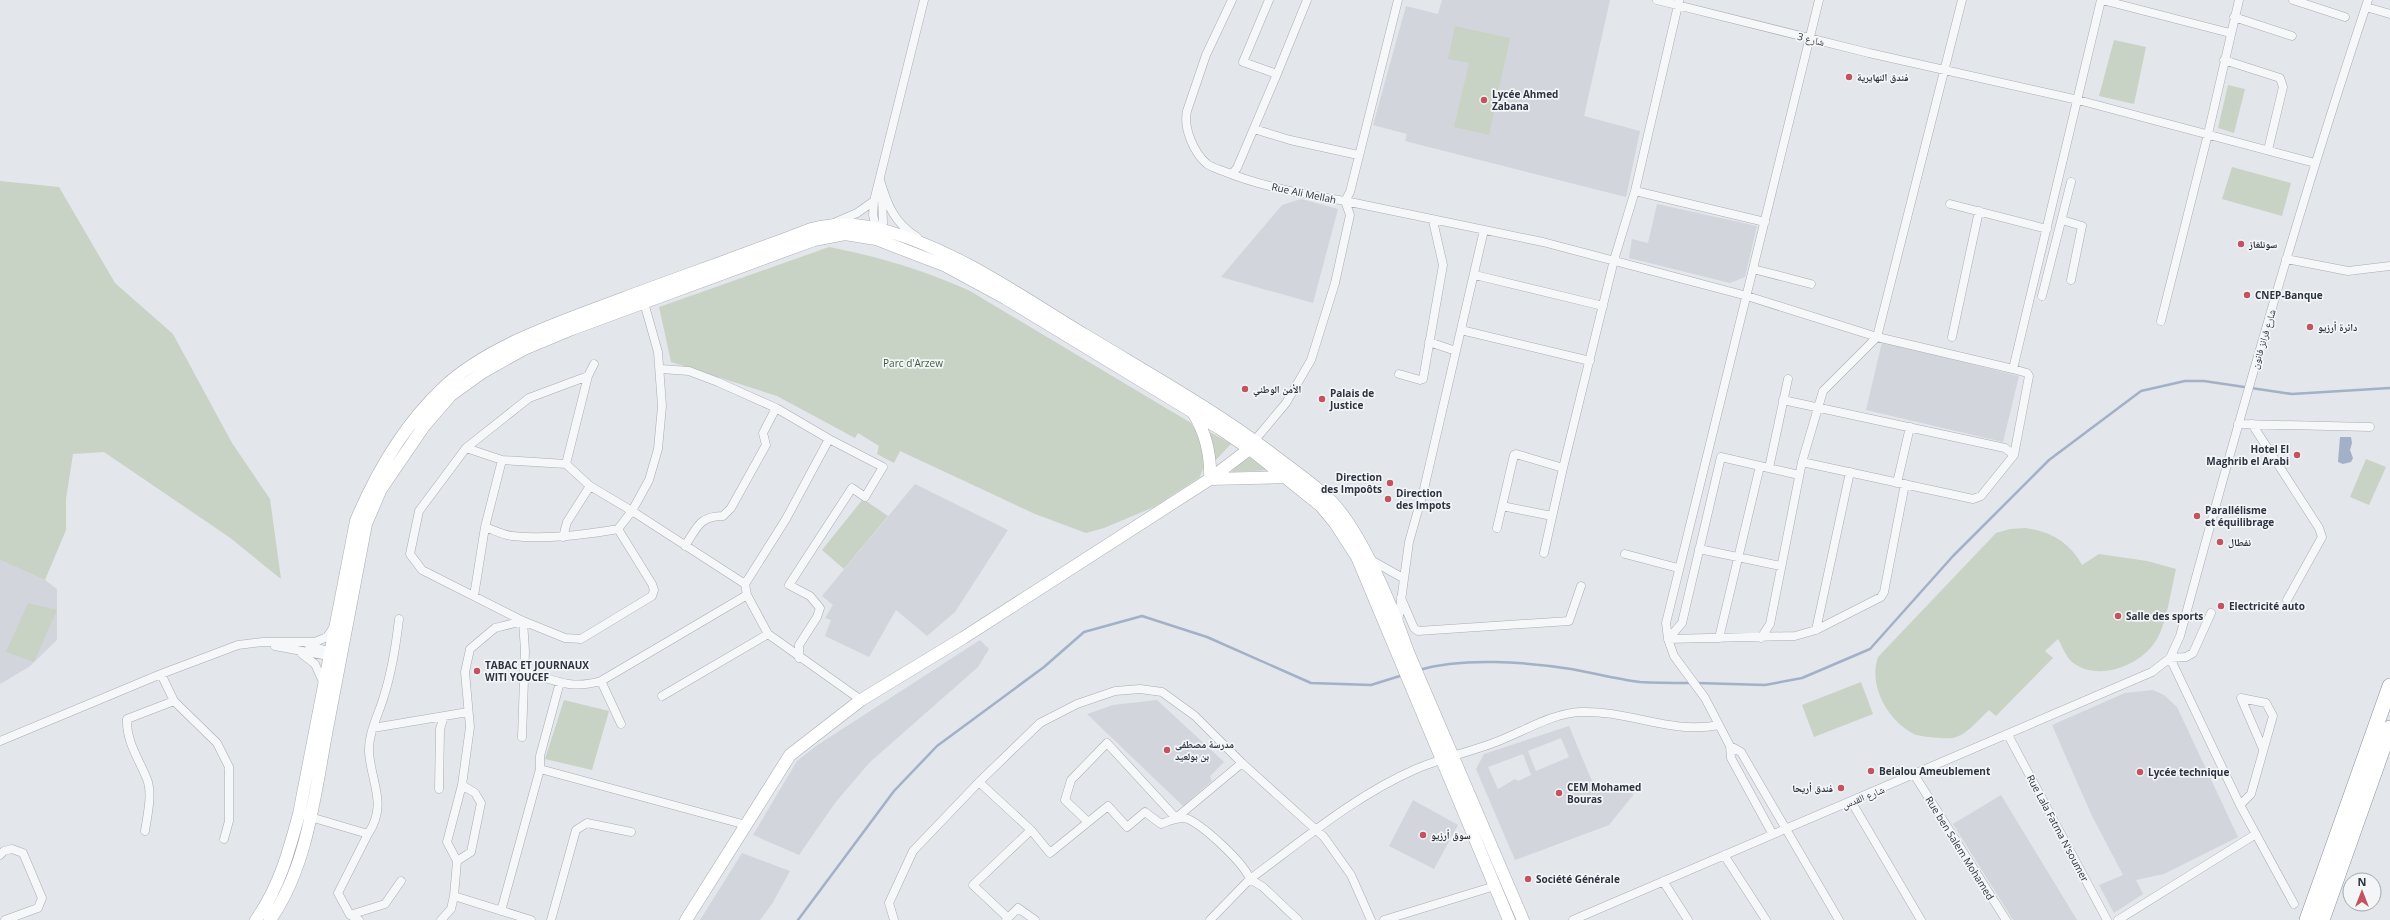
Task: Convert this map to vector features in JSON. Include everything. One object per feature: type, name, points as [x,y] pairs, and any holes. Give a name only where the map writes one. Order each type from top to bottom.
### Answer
[{"type":"highway","points":[[2307,920],[2390,686]]},
{"type":"highway","points":[[2322,920],[2390,728]]},
{"type":"main road","points":[[270,920],[297,865],[324,683],[333,655],[366,524],[381,489],[424,426],[451,395],[483,372],[518,353],[643,297],[811,229],[845,223],[951,257],[1010,289],[1225,419],[1321,506],[1345,537],[1357,556],[1403,653],[1418,689],[1441,760],[1509,920]]},
{"type":"main road","points":[[256,920],[266,906],[304,815],[333,655],[335,626],[356,521],[371,483],[415,420],[444,387],[477,363],[520,339],[814,240],[845,234],[876,234],[946,266],[998,295],[1193,413],[1252,444],[1331,501],[1342,514],[1367,558],[1398,623],[1403,653]]},
{"type":"main road","points":[[1193,413],[1202,427],[1206,444],[1210,479]]},
{"type":"main road","points":[[686,920],[790,755],[861,700],[963,638],[1210,479],[1252,444]]},
{"type":"main road","points":[[1210,479],[1287,476]]},
{"type":"main road","points":[[1418,689],[1453,756],[1523,920]]},
{"type":"street","points":[[876,234],[873,215],[874,201],[924,0]]},
{"type":"street","name":"Rue Ali Mellah","points":[[1232,0],[1206,55],[1185,118],[1193,145],[1207,164],[1232,174],[1287,190],[1345,202],[1350,215],[1335,283],[1311,360],[1286,403],[1252,444]]},
{"type":"street","points":[[1269,0],[1243,62],[1276,74]]},
{"type":"street","points":[[1232,174],[1237,168],[1307,0]]},
{"type":"street","points":[[1398,0],[1358,155],[1350,192],[1345,202],[1484,230],[1614,260],[1747,296],[1877,337],[2027,373],[2030,380],[2014,455],[1981,496],[1973,499],[1802,462]]},
{"type":"street","name":"شارع 3","points":[[1657,0],[1679,2],[1809,39],[2078,100],[2315,163]]},
{"type":"street","points":[[1772,833],[1731,758],[1730,746],[1705,698],[1674,656],[1668,639],[1666,623],[1678,568],[1747,296],[1819,0]]},
{"type":"street","points":[[1761,638],[1770,624],[1799,475],[1823,391],[1877,337],[1962,0]]},
{"type":"street","points":[[2013,369],[2102,0],[2230,34]]},
{"type":"street","points":[[2161,321],[2208,134],[2239,0]]},
{"type":"street","points":[[2293,0],[2345,16]]},
{"type":"street","points":[[1544,553],[1563,468],[1614,260],[1634,191],[1679,2]]},
{"type":"street","points":[[2367,3],[2390,14]]},
{"type":"street","name":"شارع فرانز فانون","points":[[2152,672],[2170,658],[2180,636],[2242,408],[2286,259],[2315,163],[2367,3]]},
{"type":"street","points":[[2234,17],[2292,36]]},
{"type":"street","points":[[2224,60],[2280,78],[2282,82],[2283,87],[2268,150]]},
{"type":"street","points":[[1254,128],[1290,140],[1358,155]]},
{"type":"street","points":[[876,234],[883,223],[880,179]]},
{"type":"street","points":[[880,179],[886,200],[897,221],[905,230],[951,257]]},
{"type":"street","points":[[2042,296],[2071,182]]},
{"type":"street","points":[[1634,191],[1765,222]]},
{"type":"street","points":[[826,226],[857,213],[874,201]]},
{"type":"street","points":[[1950,204],[1979,211],[2046,233],[2057,240]]},
{"type":"street","points":[[1952,337],[1979,211]]},
{"type":"street","points":[[1399,374],[1422,380],[1442,265],[1434,220]]},
{"type":"street","points":[[2062,220],[2082,226],[2070,280]]},
{"type":"street","points":[[1398,623],[1409,542],[1424,489],[1475,275],[1484,230]]},
{"type":"street","points":[[2286,259],[2348,271],[2390,266]]},
{"type":"street","points":[[1753,269],[1811,284]]},
{"type":"street","points":[[1475,275],[1603,306]]},
{"type":"street","points":[[486,527],[511,536],[564,537],[618,529],[632,511],[649,480],[658,449],[662,406],[661,369],[658,352],[643,297]]},
{"type":"street","points":[[1461,330],[1590,361]]},
{"type":"street","points":[[1429,342],[1456,351]]},
{"type":"street","points":[[566,464],[588,376],[594,364]]},
{"type":"street","points":[[661,369],[689,371],[776,408],[829,439],[884,467],[866,497],[852,488],[789,585],[810,596],[820,608],[817,617],[799,644],[799,658]]},
{"type":"street","points":[[588,376],[529,398],[466,448],[419,511],[410,554],[422,570],[523,621],[565,638],[581,638],[652,596],[654,590],[652,584],[618,529]]},
{"type":"street","points":[[1769,468],[1788,379]]},
{"type":"street","points":[[1783,400],[2005,448],[2014,455]]},
{"type":"street","points":[[685,546],[702,520],[712,516],[723,516],[731,508],[766,444],[763,433],[776,408]]},
{"type":"street","points":[[2238,424],[2370,427]]},
{"type":"street","points":[[2252,424],[2320,528],[2322,537],[2287,600]]},
{"type":"street","points":[[1668,639],[1795,636],[1816,630],[1881,597],[1884,592],[1910,427]]},
{"type":"street","points":[[829,439],[786,519],[745,584],[747,595],[768,634],[799,658],[861,700]]},
{"type":"street","points":[[466,448],[502,460],[566,464],[590,486],[632,511],[745,584]]},
{"type":"street","points":[[1497,528],[1515,455],[1563,468]]},
{"type":"street","points":[[1668,639],[1682,623],[1721,457],[1799,475]]},
{"type":"street","points":[[474,596],[486,527],[502,460]]},
{"type":"street","points":[[1720,638],[1760,466]]},
{"type":"street","points":[[1816,630],[1850,472]]},
{"type":"street","points":[[564,537],[567,522],[590,486]]},
{"type":"street","points":[[1502,506],[1552,516]]},
{"type":"street","points":[[1699,550],[1781,566]]},
{"type":"street","points":[[1624,554],[1678,568]]},
{"type":"street","points":[[1367,558],[1403,578]]},
{"type":"street","points":[[1401,597],[1414,628],[1418,631],[1569,621],[1581,586]]},
{"type":"street","points":[[524,671],[571,686],[585,686],[601,681],[747,595]]},
{"type":"street","points":[[2211,613],[2193,653],[2186,657],[2170,658],[2240,805],[2294,904]]},
{"type":"street","points":[[359,920],[350,915],[338,893],[368,834],[375,824],[379,810],[369,752],[373,728],[385,696],[394,653],[399,618]]},
{"type":"street","points":[[522,736],[524,671],[523,621]]},
{"type":"street","points":[[440,920],[451,909],[454,896],[456,861],[447,842],[462,785],[470,727],[465,672],[470,649],[495,628],[523,621]]},
{"type":"street","points":[[0,741],[162,674],[238,645],[263,642],[302,643],[323,640],[335,626]]},
{"type":"street","points":[[662,696],[768,634]]},
{"type":"street","points":[[263,642],[300,652],[333,655]]},
{"type":"street","points":[[302,643],[333,655]]},
{"type":"street","points":[[300,652],[315,664],[324,683]]},
{"type":"street","name":"شارع القدس","points":[[1573,920],[1772,833],[1915,776],[2152,672]]},
{"type":"street","points":[[162,674],[174,701],[217,743],[229,767],[229,821],[224,839]]},
{"type":"street","points":[[601,681],[621,724]]},
{"type":"street","points":[[501,911],[540,769],[540,756],[560,682]]},
{"type":"street","points":[[894,920],[889,904],[913,851],[979,782],[1040,723],[1077,704],[1115,691],[1140,689],[1162,692],[1196,716],[1242,763],[1324,837],[1351,874],[1371,920]]},
{"type":"street","points":[[2240,805],[2250,794],[2273,716],[2266,703],[2241,698],[2263,749]]},
{"type":"street","points":[[145,831],[149,803],[148,783],[135,758],[127,731],[128,719],[174,701]]},
{"type":"street","points":[[373,728],[468,712]]},
{"type":"street","points":[[1210,920],[1250,879],[1316,830],[1373,791],[1416,769],[1496,742],[1564,714],[1581,712],[1611,714],[1680,727],[1708,727],[1719,724]]},
{"type":"street","points":[[439,789],[440,729],[444,716]]},
{"type":"street","name":"Rue Lala Fatma N'soumer","points":[[2008,735],[2107,920]]},
{"type":"street","points":[[1088,822],[1065,800],[1071,780],[1107,743],[1176,818],[1187,819],[1224,846],[1246,869],[1250,879],[1263,886],[1298,920]]},
{"type":"street","points":[[1730,746],[1741,752],[1784,829],[1839,920]]},
{"type":"street","points":[[979,782],[1031,830],[1050,853],[1108,806],[1127,827],[1145,812],[1161,824],[1176,818],[1242,763]]},
{"type":"street","points":[[540,769],[746,824]]},
{"type":"street","name":"Rue ben Salem Mohamed","points":[[1915,776],[2006,920]]},
{"type":"street","points":[[456,861],[471,852],[481,803],[475,793],[462,785]]},
{"type":"street","points":[[1852,801],[1921,920]]},
{"type":"street","points":[[304,815],[368,834]]},
{"type":"street","points":[[551,920],[576,830],[587,823],[631,832]]},
{"type":"street","points":[[1031,830],[973,885],[1007,919],[1018,908],[1035,920]]},
{"type":"street","points":[[2118,920],[2256,834]]},
{"type":"street","points":[[0,855],[4,851],[12,848],[23,853],[42,898],[38,908],[5,920]]},
{"type":"street","points":[[1724,855],[1766,920]]},
{"type":"street","points":[[350,915],[385,904],[401,881]]},
{"type":"street","points":[[1664,881],[1688,920]]},
{"type":"street","points":[[1384,920],[1495,886]]},
{"type":"street","points":[[454,896],[531,920]]},
{"type":"shaded area","name":"Lycée Ahmed Zabana","points":[[1442,0],[1610,0],[1584,116],[1640,131],[1626,197],[1405,141],[1407,134],[1373,125],[1406,6],[1438,14]]},
{"type":"shaded area","points":[[1301,199],[1338,209],[1313,303],[1221,277],[1282,205]]},
{"type":"shaded area","points":[[1657,204],[1757,226],[1745,277],[1730,283],[1629,258],[1632,239],[1648,243]]},
{"type":"shaded area","points":[[1882,342],[2019,376],[2003,442],[1866,410]]},
{"type":"shaded area","points":[[915,484],[1008,530],[955,612],[927,636],[896,610],[869,657],[825,636],[831,620],[825,618],[833,605],[822,596]]},
{"type":"shaded area","points":[[0,560],[45,580],[57,589],[57,640],[29,667],[0,684]]},
{"type":"shaded area","points":[[980,640],[989,649],[978,667],[869,763],[835,803],[799,855],[753,835],[797,761],[816,746]]},
{"type":"shaded area","name":"Lycée technique","points":[[2153,690],[2164,695],[2177,707],[2238,837],[2164,874],[2136,880],[2143,894],[2114,913],[2099,885],[2123,875],[2092,816],[2052,725],[2125,693]]},
{"type":"shaded area","name":"مدرسة مصطفى بن بولعيد","points":[[1157,700],[1224,762],[1210,776],[1212,781],[1183,806],[1087,714],[1113,705]]},
{"type":"shaded area","name":"CEM Mohamed Bouras","points":[[1569,726],[1597,793],[1611,788],[1634,794],[1609,825],[1515,860],[1476,769],[1484,754]],"holes":[[[1561,738],[1569,757],[1536,771],[1528,751]],[[1523,754],[1531,775],[1518,781],[1515,779],[1498,789],[1488,767]]]},
{"type":"shaded area","points":[[2001,795],[2077,920],[2013,920],[1953,824]]},
{"type":"shaded area","name":"سوق أرزيو","points":[[1413,800],[1458,825],[1434,869],[1389,846]]},
{"type":"shaded area","points":[[742,853],[790,871],[772,904],[760,920],[700,920]]},
{"type":"green space","points":[[1455,26],[1510,38],[1489,135],[1454,127],[1469,63],[1448,59]]},
{"type":"green space","points":[[2114,40],[2146,47],[2134,104],[2099,96]]},
{"type":"green space","points":[[2228,85],[2245,89],[2234,133],[2218,128]]},
{"type":"green space","points":[[2232,167],[2291,183],[2282,216],[2222,199]]},
{"type":"green space","points":[[0,181],[59,187],[115,283],[173,334],[232,443],[270,499],[281,579],[229,537],[104,452],[73,454],[66,499],[66,530],[45,580],[0,560]]},
{"type":"green space","name":"Parc d'Arzew","points":[[829,247],[901,265],[970,291],[1191,423],[1202,441],[1205,463],[1200,477],[1154,507],[1104,528],[1086,533],[1035,514],[900,451],[894,463],[877,454],[879,446],[858,433],[855,438],[777,396],[671,362],[659,307]]},
{"type":"green space","points":[[1210,432],[1231,444],[1214,462]]},
{"type":"green space","points":[[1247,456],[1271,470],[1231,472]]},
{"type":"green space","points":[[2366,459],[2386,467],[2369,505],[2350,497]]},
{"type":"green space","points":[[863,499],[888,516],[844,569],[822,550]]},
{"type":"green space","points":[[2025,528],[2043,532],[2059,539],[2072,550],[2082,565],[2099,554],[2147,561],[2176,569],[2166,614],[2158,637],[2142,656],[2120,668],[2107,671],[2094,671],[2083,668],[2072,662],[2058,639],[2045,651],[2053,658],[1996,716],[1989,710],[1963,734],[1953,738],[1933,738],[1914,734],[1896,721],[1882,702],[1876,679],[1878,657],[1996,533],[2010,529]]},
{"type":"green space","points":[[28,603],[57,610],[34,662],[6,652]]},
{"type":"green space","points":[[1861,682],[1873,714],[1814,737],[1802,705]]},
{"type":"green space","points":[[564,700],[609,711],[592,770],[545,759]]},
{"type":"water","points":[[2340,437],[2351,437],[2352,443],[2350,450],[2353,458],[2351,462],[2343,464],[2338,462]]},
{"type":"waterway","points":[[1697,683],[1765,685],[1802,678],[1870,649],[1953,556],[2049,460],[2141,391],[2185,381],[2204,381],[2292,394],[2390,388]]},
{"type":"waterway","points":[[798,920],[894,791],[937,746],[1044,667],[1084,632],[1142,616],[1207,637],[1311,683],[1371,685],[1403,675]]},
{"type":"waterway","points":[[1419,670],[1455,663],[1495,662],[1535,664],[1640,682],[1692,683]]},
{"type":"place","name":"فندق النهايرية","points":[[1849,77]]},
{"type":"place","name":"Lycée Ahmed Zabana","points":[[1484,100]]},
{"type":"place","name":"سونلغاز","points":[[2241,244]]},
{"type":"place","name":"CNEP-Banque","points":[[2247,295]]},
{"type":"place","name":"دائرة أرزيو","points":[[2310,327]]},
{"type":"place","name":"الأمن الوطني","points":[[1245,389]]},
{"type":"place","name":"Palais de Justice","points":[[1322,399]]},
{"type":"place","name":"Hotel El Maghrib el Arabi","points":[[2297,455]]},
{"type":"place","name":"Direction des Impoôts","points":[[1390,483]]},
{"type":"place","name":"Direction des Impots","points":[[1388,499]]},
{"type":"place","name":"Parallélisme et équilibrage","points":[[2197,516]]},
{"type":"place","name":"نفطال","points":[[2220,542]]},
{"type":"place","name":"Electricité auto","points":[[2221,606]]},
{"type":"place","name":"Salle des sports","points":[[2118,616]]},
{"type":"place","name":"TABAC ET JOURNAUX WITI YOUCEF","points":[[477,671]]},
{"type":"place","name":"مدرسة مصطفى بن بولعيد","points":[[1167,750]]},
{"type":"place","name":"Belalou Ameublement","points":[[1871,771]]},
{"type":"place","name":"Lycée technique","points":[[2140,772]]},
{"type":"place","name":"فندق أريحا","points":[[1841,788]]},
{"type":"place","name":"CEM Mohamed Bouras","points":[[1559,793]]},
{"type":"place","name":"سوق أرزيو","points":[[1423,835]]},
{"type":"place","name":"Société Générale","points":[[1528,879]]}]
